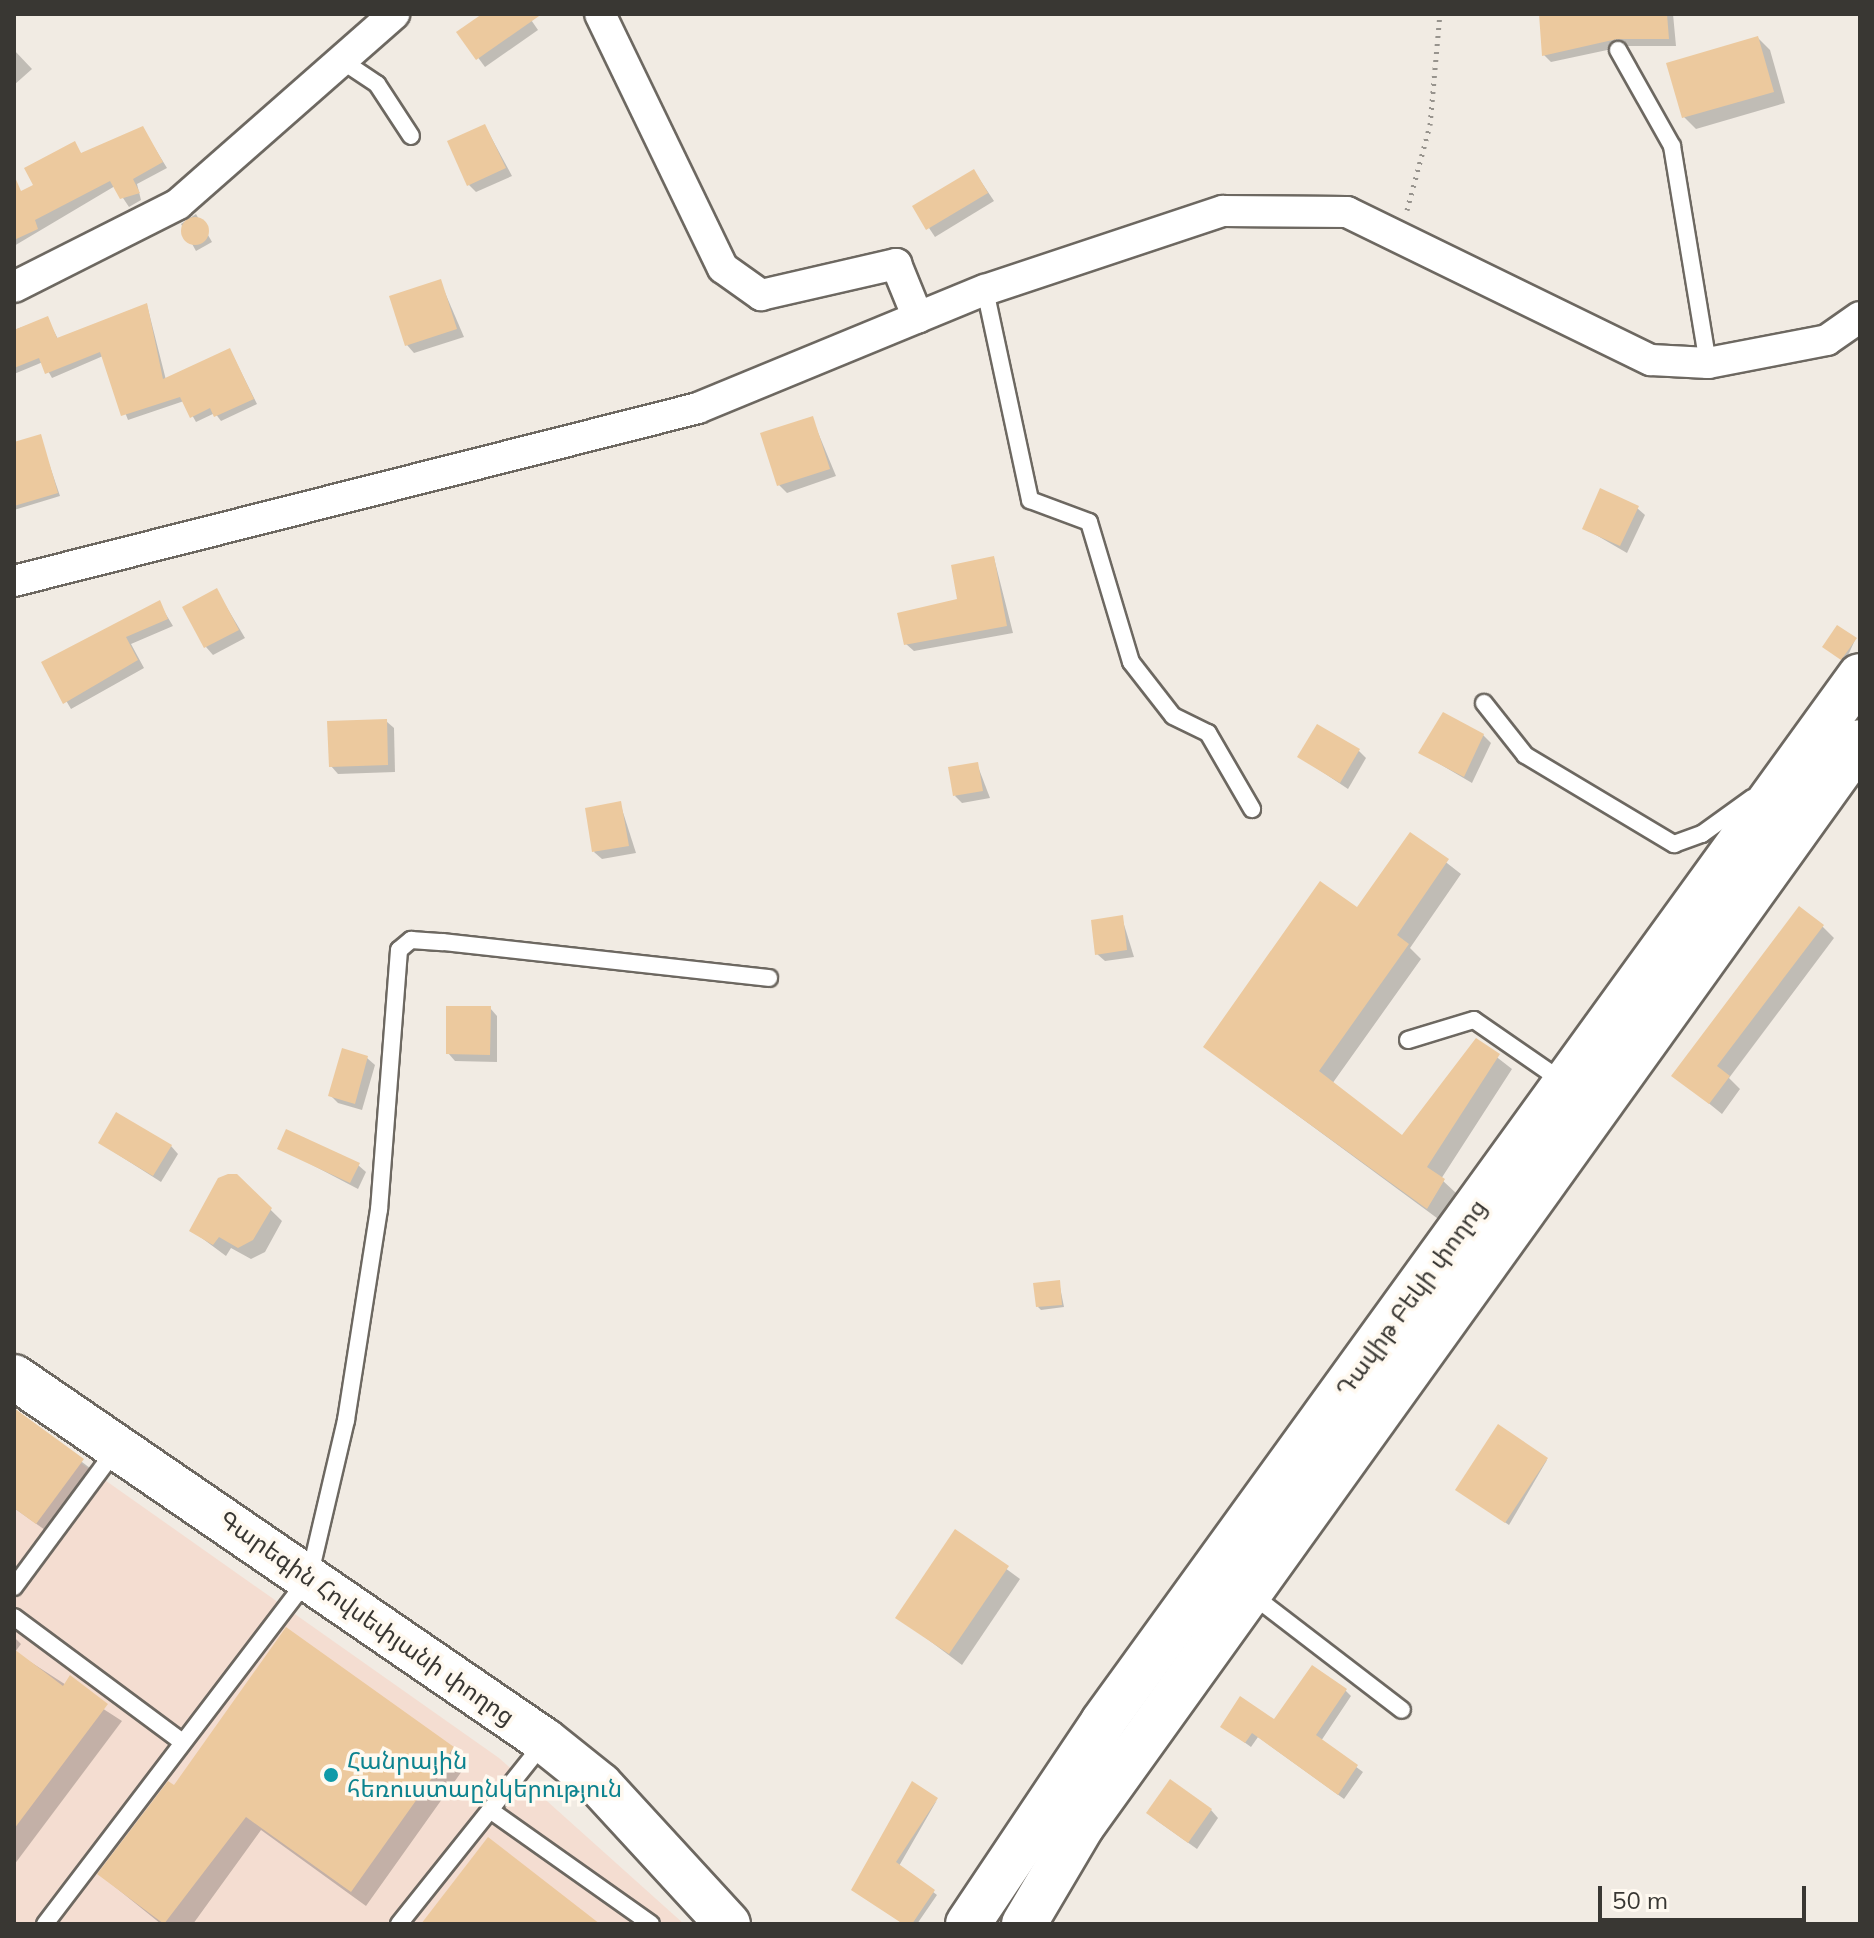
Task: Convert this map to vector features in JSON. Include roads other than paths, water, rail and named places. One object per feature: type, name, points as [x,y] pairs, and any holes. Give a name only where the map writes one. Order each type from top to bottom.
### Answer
[{"type":"main road","name":"Դավիթ Բեկի փողոց","points":[[1024,1924],[1082,1826],[1251,1594],[1583,1097],[1796,767],[1860,676]]},
{"type":"main road","name":"Դավիթ Բեկի փողոց","points":[[968,1924],[1103,1722],[1860,742]]},
{"type":"main road","name":"Գարեգին Հովսեփյանի փողոց","points":[[14,1377],[545,1741],[600,1785],[728,1924]]},
{"type":"street","points":[[14,287],[178,204],[337,57],[394,14]]},
{"type":"street","points":[[600,14],[723,268],[761,295],[896,264],[918,318]]},
{"type":"street","points":[[14,581],[698,408],[985,290],[1223,211],[1347,212],[1651,360],[1708,363],[1827,340],[1860,317]]},
{"type":"lane","points":[[1618,50],[1672,146],[1708,363]]},
{"type":"lane","points":[[337,57],[377,84],[411,136]]},
{"type":"lane","points":[[985,290],[1030,500],[1089,522],[1131,662],[1173,716],[1208,733],[1252,809]]},
{"type":"lane","points":[[1484,703],[1525,755],[1674,844],[1702,834],[1796,767]]},
{"type":"lane","points":[[45,1924],[181,1741],[309,1578],[346,1420],[379,1210],[399,950],[411,940],[443,942],[769,978]]},
{"type":"lane","points":[[1408,1040],[1474,1020],[1583,1097]]},
{"type":"lane","points":[[14,1587],[118,1446]]},
{"type":"lane","points":[[1251,1594],[1402,1710]]},
{"type":"lane","points":[[14,1617],[181,1741]]},
{"type":"lane","points":[[399,1924],[545,1741]]},
{"type":"lane","points":[[490,1810],[651,1924]]},
{"type":"place","name":"Հանրային հեռուստաընկերություն","points":[[331,1775]]}]
